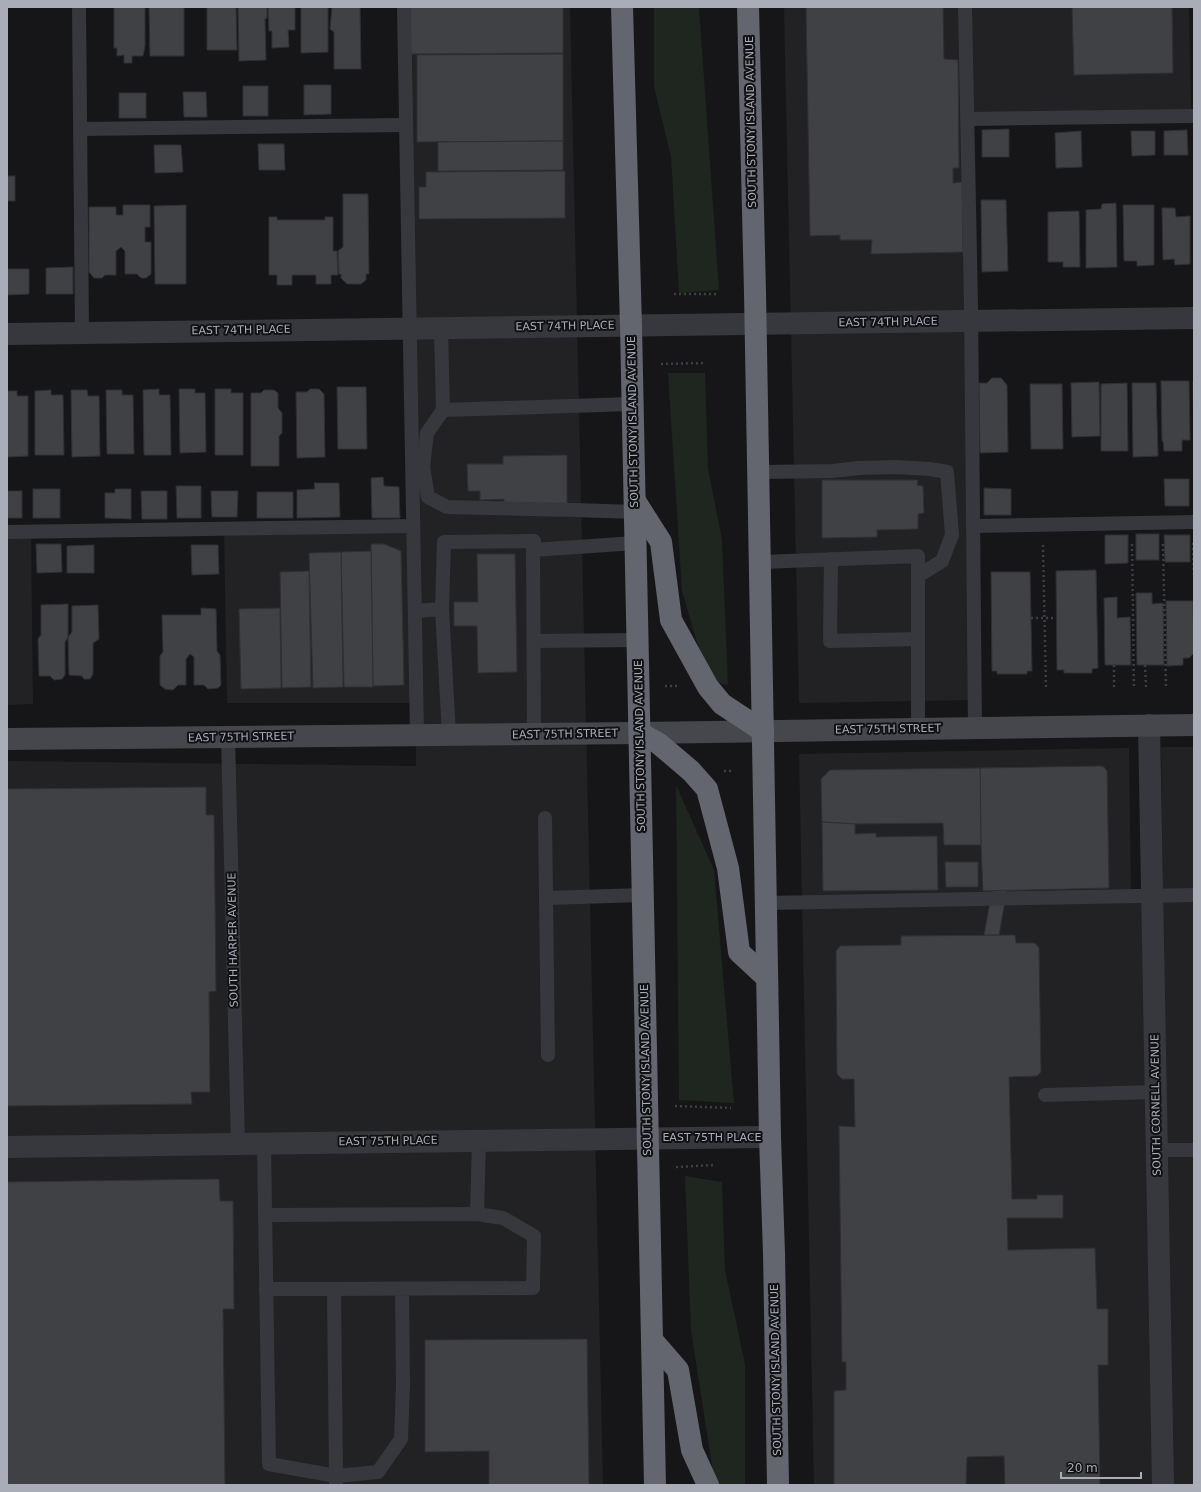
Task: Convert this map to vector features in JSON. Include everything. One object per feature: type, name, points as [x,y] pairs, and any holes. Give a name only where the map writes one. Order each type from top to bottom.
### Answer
[{"type":"highway","name":"SOUTH STONY ISLAND AVENUE","points":[[622,7],[636,543],[655,1485]]},
{"type":"highway","name":"SOUTH STONY ISLAND AVENUE","points":[[748,7],[756,324],[770,1137],[778,1485]]},
{"type":"highway","points":[[635,506],[661,542],[671,620],[708,687],[722,704],[763,731]]},
{"type":"highway","points":[[640,733],[658,743],[691,771],[707,789],[728,868],[739,952],[767,978]]},
{"type":"highway","points":[[652,1340],[678,1370],[692,1450],[708,1485]]},
{"type":"main road","name":"EAST 75TH STREET","points":[[7,739],[640,733],[1194,725]]},
{"type":"street","name":"EAST 74TH PLACE","points":[[7,334],[1194,318]]},
{"type":"street","name":"SOUTH CORNELL AVENUE","points":[[1149,725],[1163,1485]]},
{"type":"street","name":"EAST 75TH PLACE","points":[[7,1147],[770,1137]]},
{"type":"lane","points":[[79,7],[82,333]]},
{"type":"lane","points":[[404,7],[417,735]]},
{"type":"lane","points":[[965,7],[971,321],[975,728]]},
{"type":"lane","points":[[968,119],[1194,116]]},
{"type":"lane","points":[[80,129],[406,125]]},
{"type":"lane","points":[[441,328],[443,410],[427,433],[423,467],[428,497],[447,507],[575,510],[635,506]]},
{"type":"lane","points":[[443,410],[632,404]]},
{"type":"lane","points":[[758,472],[832,472],[859,468],[895,467],[930,469],[947,472],[952,535],[942,561],[918,576]]},
{"type":"lane","points":[[973,526],[1193,522]]},
{"type":"lane","points":[[7,532],[413,526]]},
{"type":"lane","points":[[449,735],[442,609],[444,542],[534,541],[534,734]]},
{"type":"lane","points":[[533,550],[636,543]]},
{"type":"lane","points":[[760,562],[918,556],[918,729]]},
{"type":"lane","points":[[830,559],[830,641],[918,639]]},
{"type":"lane","points":[[415,611],[442,609]]},
{"type":"lane","points":[[534,641],[638,640]]},
{"type":"lane","name":"SOUTH HARPER AVENUE","points":[[228,737],[238,1144]]},
{"type":"lane","points":[[545,818],[548,1055]]},
{"type":"lane","points":[[546,898],[643,895]]},
{"type":"lane","points":[[766,903],[1194,895]]},
{"type":"lane","points":[[1045,1095],[1156,1092]]},
{"type":"lane","points":[[477,1214],[479,1140]]},
{"type":"lane","points":[[264,1143],[269,1464],[336,1481],[378,1472],[401,1438],[403,1385],[402,1289]]},
{"type":"lane","points":[[1157,1150],[1194,1150]]},
{"type":"lane","points":[[264,1215],[477,1214],[503,1218],[534,1236],[533,1288],[266,1289]]},
{"type":"lane","points":[[334,1289],[336,1481]]},
{"type":"path","points":[[674,294],[718,294]]},
{"type":"path","points":[[661,364],[704,363]]},
{"type":"path","points":[[1193,522],[1194,577]]},
{"type":"path","points":[[1162,523],[1166,688]]},
{"type":"path","points":[[1132,524],[1134,688]]},
{"type":"path","points":[[1042,525],[1046,689]]},
{"type":"path","points":[[1032,618],[1056,618]]},
{"type":"path","points":[[1114,665],[1114,688]]},
{"type":"path","points":[[1145,665],[1146,688]]},
{"type":"path","points":[[665,686],[687,687]]},
{"type":"path","points":[[675,1106],[731,1108]]},
{"type":"path","points":[[676,1167],[715,1165]]},
{"type":"shaded area","points":[[407,7],[570,7],[603,1485],[7,1485],[7,761],[416,766],[416,703],[227,703],[224,529],[413,526]]},
{"type":"shaded area","points":[[654,7],[699,7],[719,290],[679,293],[671,157],[654,86]]},
{"type":"shaded area","points":[[784,7],[965,7],[975,700],[799,703]]},
{"type":"shaded area","points":[[965,7],[1189,7],[1191,116],[968,119]]},
{"type":"shaded area","points":[[668,373],[705,373],[708,469],[722,540],[728,685],[708,680],[682,591]]},
{"type":"shaded area","points":[[31,531],[33,704],[7,705],[7,532]]},
{"type":"shaded area","points":[[1161,747],[1194,747],[1194,1485],[814,1485],[799,754],[1129,748],[1131,896],[1163,896]]},
{"type":"shaded area","points":[[676,785],[714,870],[734,1103],[679,1100]]},
{"type":"shaded area","points":[[685,1176],[722,1182],[725,1270],[745,1364],[745,1485],[715,1485],[691,1330]]},
{"type":"building","points":[[114,7],[145,7],[145,46],[143,56],[132,56],[132,63],[124,63],[124,55],[117,56],[117,48],[114,48]]},
{"type":"building","points":[[149,7],[184,7],[184,56],[150,56]]},
{"type":"building","points":[[207,7],[236,7],[237,50],[207,50]]},
{"type":"building","points":[[238,7],[265,7],[267,9],[267,18],[265,19],[266,60],[239,61]]},
{"type":"building","points":[[268,7],[295,7],[295,30],[288,30],[289,47],[272,48],[272,31],[269,31]]},
{"type":"building","points":[[301,7],[328,7],[328,52],[301,53]]},
{"type":"building","points":[[332,7],[360,7],[361,69],[334,69],[334,32],[330,29]]},
{"type":"building","points":[[409,7],[563,7],[563,53],[409,54]]},
{"type":"building","points":[[806,7],[943,7],[944,59],[958,60],[959,168],[953,168],[953,183],[962,182],[963,252],[871,254],[872,240],[840,240],[840,235],[810,236]]},
{"type":"building","points":[[1072,7],[1172,7],[1173,73],[1074,75]]},
{"type":"building","points":[[563,54],[563,141],[417,142],[417,55]]},
{"type":"building","points":[[304,85],[331,85],[331,114],[304,115]]},
{"type":"building","points":[[243,86],[268,86],[268,116],[243,116]]},
{"type":"building","points":[[183,92],[206,92],[207,117],[184,117]]},
{"type":"building","points":[[119,93],[146,93],[146,118],[119,118]]},
{"type":"building","points":[[1009,129],[1009,157],[982,157],[982,130]]},
{"type":"building","points":[[1187,130],[1188,155],[1164,155],[1164,131]]},
{"type":"building","points":[[1081,131],[1082,167],[1056,168],[1055,133]]},
{"type":"building","points":[[1131,131],[1155,131],[1155,155],[1132,156]]},
{"type":"building","points":[[563,141],[563,170],[438,171],[438,142]]},
{"type":"building","points":[[258,144],[284,144],[285,170],[259,170]]},
{"type":"building","points":[[154,145],[181,145],[183,172],[155,173]]},
{"type":"building","points":[[565,171],[565,218],[419,219],[419,187],[426,187],[426,172]]},
{"type":"building","points":[[7,176],[15,176],[15,201],[7,201]]},
{"type":"building","points":[[343,194],[368,194],[369,274],[366,274],[366,280],[361,284],[347,284],[341,278],[341,274],[339,274],[338,251],[343,247]]},
{"type":"building","points":[[981,200],[1006,200],[1008,271],[982,272]]},
{"type":"building","points":[[1116,203],[1117,267],[1086,268],[1086,210],[1101,209],[1102,204]]},
{"type":"building","points":[[123,205],[150,205],[150,227],[145,227],[145,242],[151,242],[151,274],[146,278],[141,278],[137,274],[125,274],[125,251],[121,247],[116,251],[116,275],[105,275],[102,278],[94,278],[89,272],[89,207],[116,207],[116,215],[123,215]]},
{"type":"building","points":[[186,205],[186,284],[155,284],[154,206]]},
{"type":"building","points":[[1123,205],[1154,205],[1154,265],[1137,266],[1137,261],[1124,261]]},
{"type":"building","points":[[1162,208],[1175,208],[1176,217],[1190,216],[1190,264],[1175,265],[1174,259],[1163,260]]},
{"type":"building","points":[[1079,211],[1080,267],[1063,267],[1063,262],[1048,262],[1048,212]]},
{"type":"building","points":[[269,217],[277,217],[277,220],[325,220],[325,217],[333,217],[333,251],[337,251],[338,275],[331,275],[331,284],[316,284],[316,275],[292,275],[292,285],[277,285],[277,275],[269,275]]},
{"type":"building","points":[[73,267],[73,294],[46,294],[46,268]]},
{"type":"building","points":[[7,269],[29,269],[29,294],[7,295]]},
{"type":"building","points":[[992,378],[1001,378],[1007,385],[1008,452],[980,453],[979,383],[987,383]]},
{"type":"building","points":[[1161,381],[1189,381],[1190,440],[1182,440],[1182,451],[1164,451],[1162,441]]},
{"type":"building","points":[[1099,382],[1100,436],[1072,437],[1071,383]]},
{"type":"building","points":[[1193,382],[1194,382],[1194,447]]},
{"type":"building","points":[[1127,383],[1128,451],[1101,451],[1101,384]]},
{"type":"building","points":[[1132,383],[1156,383],[1158,456],[1133,457]]},
{"type":"building","points":[[1030,384],[1062,384],[1063,449],[1031,449]]},
{"type":"building","points":[[337,387],[366,387],[367,449],[338,449]]},
{"type":"building","points":[[159,389],[159,395],[170,395],[171,455],[144,455],[143,390]]},
{"type":"building","points":[[179,389],[195,389],[195,393],[205,393],[206,452],[180,453]]},
{"type":"building","points":[[215,389],[231,389],[231,393],[243,393],[243,455],[215,455]]},
{"type":"building","points":[[310,389],[319,389],[324,394],[325,457],[297,458],[296,392],[307,392]]},
{"type":"building","points":[[51,390],[51,395],[63,395],[64,455],[35,455],[35,391]]},
{"type":"building","points":[[71,390],[87,390],[88,396],[99,396],[100,456],[72,457]]},
{"type":"building","points":[[106,390],[122,390],[122,395],[133,395],[134,454],[107,454]]},
{"type":"building","points":[[264,390],[274,390],[278,393],[278,408],[282,413],[282,433],[279,436],[279,466],[251,466],[251,393],[261,393]]},
{"type":"building","points":[[7,391],[17,391],[17,396],[28,396],[28,456],[7,457]]},
{"type":"building","points":[[567,455],[567,504],[504,505],[504,499],[480,500],[480,491],[468,491],[467,464],[503,464],[503,456]]},
{"type":"building","points":[[383,477],[384,486],[399,487],[400,518],[372,518],[371,478]]},
{"type":"building","points":[[1164,479],[1189,479],[1189,506],[1165,506]]},
{"type":"building","points":[[822,480],[918,480],[917,485],[923,486],[924,513],[918,514],[918,529],[877,530],[877,537],[822,538]]},
{"type":"building","points":[[314,483],[339,483],[340,517],[297,518],[297,490],[315,489]]},
{"type":"building","points":[[176,486],[201,486],[201,518],[177,518]]},
{"type":"building","points":[[984,488],[1011,489],[1011,515],[984,515]]},
{"type":"building","points":[[33,489],[60,489],[60,518],[33,518]]},
{"type":"building","points":[[115,489],[131,489],[131,519],[105,518],[105,493],[115,493]]},
{"type":"building","points":[[7,491],[22,491],[22,518],[7,518]]},
{"type":"building","points":[[141,491],[167,491],[167,519],[142,519]]},
{"type":"building","points":[[211,491],[238,491],[237,517],[212,517]]},
{"type":"building","points":[[257,492],[293,492],[293,518],[257,518]]},
{"type":"building","points":[[1136,534],[1159,534],[1159,560],[1136,560]]},
{"type":"building","points":[[1105,535],[1128,535],[1128,563],[1105,564]]},
{"type":"building","points":[[1164,535],[1190,535],[1190,562],[1165,562]]},
{"type":"building","points":[[36,544],[61,544],[62,572],[37,573]]},
{"type":"building","points":[[371,544],[384,544],[401,551],[404,685],[373,686]]},
{"type":"building","points":[[94,545],[94,573],[67,573],[67,546]]},
{"type":"building","points":[[191,545],[218,545],[219,574],[192,575]]},
{"type":"building","points":[[371,551],[373,687],[344,687],[341,552]]},
{"type":"building","points":[[341,552],[343,687],[313,688],[309,553]]},
{"type":"building","points":[[477,554],[515,554],[517,672],[478,673],[477,626],[454,626],[454,602],[478,602]]},
{"type":"building","points":[[1096,570],[1098,668],[1092,669],[1092,673],[1064,673],[1064,670],[1057,670],[1056,571]]},
{"type":"building","points":[[309,571],[311,687],[282,688],[280,572]]},
{"type":"building","points":[[991,572],[1030,572],[1032,671],[1027,671],[1027,674],[997,674],[997,671],[992,671]]},
{"type":"building","points":[[1136,593],[1152,593],[1152,604],[1163,603],[1164,665],[1137,665]]},
{"type":"building","points":[[1117,597],[1117,618],[1130,617],[1131,665],[1105,665],[1104,598]]},
{"type":"building","points":[[1166,601],[1193,601],[1194,653],[1189,658],[1183,658],[1183,665],[1167,666]]},
{"type":"building","points":[[68,604],[68,637],[65,642],[65,675],[62,679],[54,680],[50,676],[39,676],[38,639],[41,635],[41,605]]},
{"type":"building","points":[[98,605],[99,639],[93,643],[93,674],[90,679],[84,679],[82,676],[69,675],[68,637],[72,632],[72,606]]},
{"type":"building","points":[[201,608],[216,609],[217,651],[220,655],[221,685],[218,688],[208,689],[204,685],[194,685],[194,657],[190,654],[186,659],[186,685],[178,685],[173,690],[165,689],[160,685],[160,656],[163,652],[162,615],[201,615]]},
{"type":"building","points":[[280,608],[281,688],[241,689],[239,609]]},
{"type":"building","points":[[1104,767],[1107,771],[1109,888],[983,891],[980,768]]},
{"type":"building","points":[[980,768],[981,845],[944,845],[943,823],[855,824],[822,822],[821,779],[830,770]]},
{"type":"building","points":[[206,787],[206,815],[214,815],[216,991],[209,992],[210,1092],[191,1092],[192,1104],[7,1106],[7,789]]},
{"type":"building","points":[[822,822],[855,824],[855,834],[876,833],[876,837],[937,836],[938,890],[823,891]]},
{"type":"building","points":[[945,862],[978,862],[978,887],[946,887]]},
{"type":"building","points":[[1007,890],[999,935],[984,935],[992,891]]},
{"type":"building","points":[[1015,935],[1016,943],[1035,943],[1039,948],[1041,1072],[1037,1076],[1009,1077],[1012,1199],[1037,1199],[1037,1195],[1063,1195],[1063,1218],[1007,1218],[1008,1250],[1095,1248],[1097,1309],[1108,1309],[1108,1365],[1098,1365],[1100,1485],[1005,1485],[1004,1456],[967,1457],[966,1485],[834,1485],[834,1391],[846,1390],[846,1362],[842,1362],[839,1126],[855,1127],[854,1079],[842,1079],[837,1074],[836,951],[840,946],[901,945],[901,936]]},
{"type":"building","points":[[219,1179],[220,1201],[233,1201],[234,1309],[223,1309],[225,1485],[7,1485],[7,1182]]},
{"type":"building","points":[[587,1339],[589,1485],[489,1485],[489,1451],[425,1452],[425,1340]]}]
